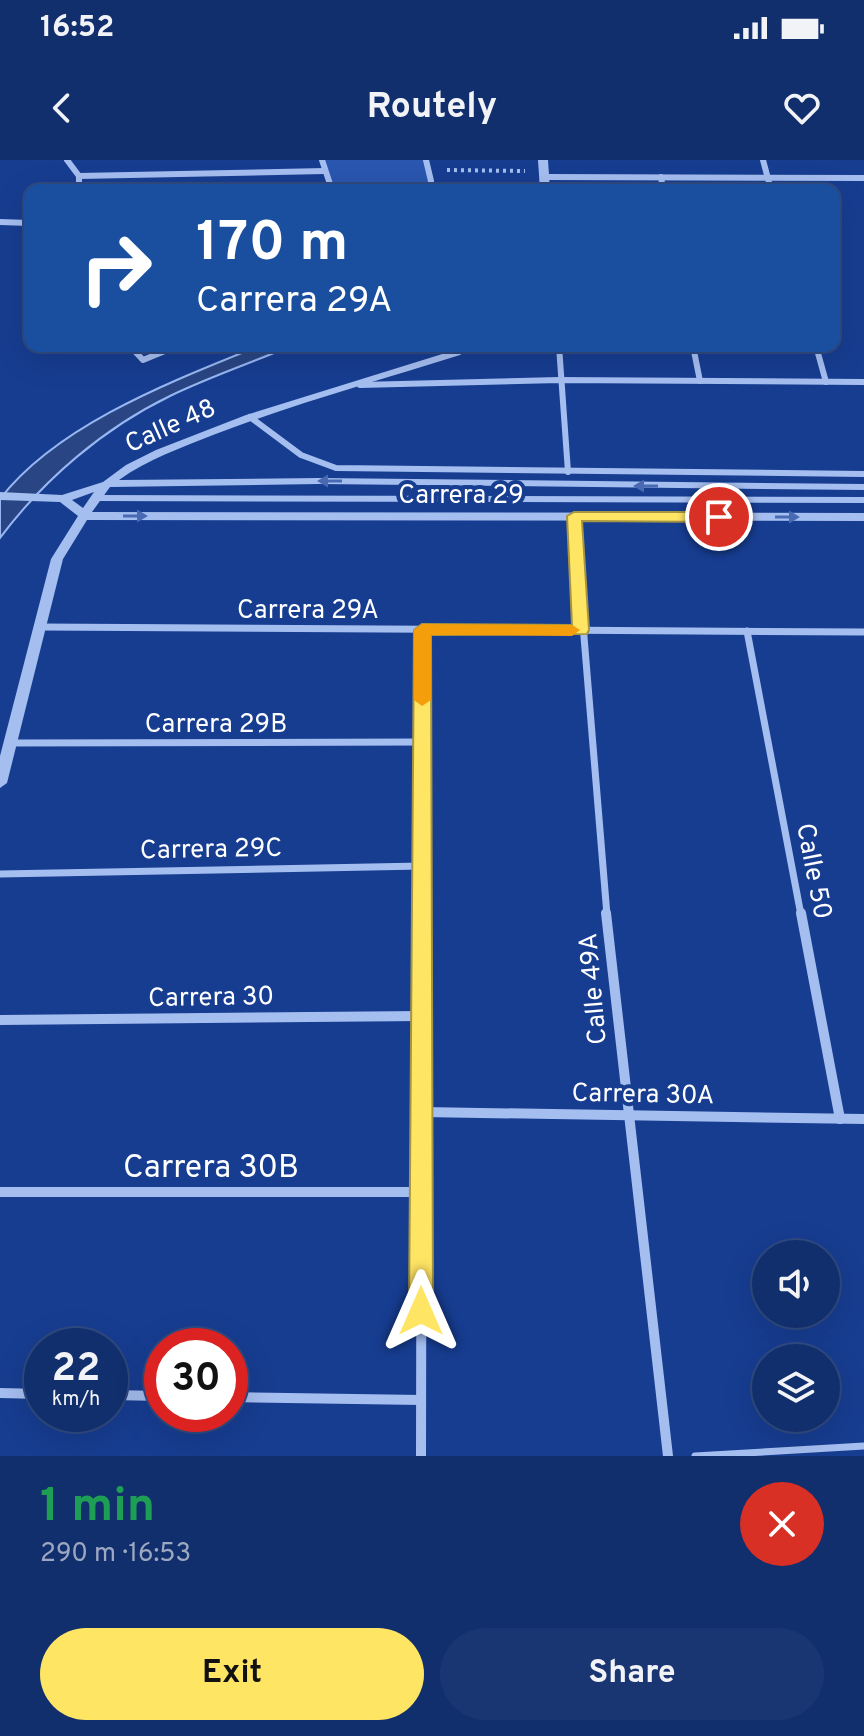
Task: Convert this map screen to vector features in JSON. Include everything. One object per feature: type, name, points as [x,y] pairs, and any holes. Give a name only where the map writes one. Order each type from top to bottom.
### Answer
[{"type":"street","points":[[67,160],[79,176],[79,184]]},
{"type":"street","points":[[322,160],[330,184]]},
{"type":"street","points":[[426,160],[430,184]]},
{"type":"street","points":[[543,160],[545,184]]},
{"type":"street","points":[[763,160],[769,184]]},
{"type":"street","points":[[79,176],[325,171]]},
{"type":"street","points":[[544,177],[864,178]]},
{"type":"street","points":[[661,177],[662,184]]},
{"type":"street","points":[[0,222],[24,223]]},
{"type":"street","points":[[136,352],[143,360],[162,352]]},
{"type":"street","name":"Calle 48","points":[[0,783],[57,559],[107,484],[160,452],[250,417],[458,352]]},
{"type":"street","points":[[559,352],[568,472]]},
{"type":"street","points":[[694,352],[700,381]]},
{"type":"street","points":[[818,352],[826,382]]},
{"type":"street","points":[[360,385],[559,380],[864,382]]},
{"type":"street","points":[[250,417],[300,456],[336,468],[864,474]]},
{"type":"street","name":"Carrera 29","points":[[0,496],[63,499],[107,484],[398,481],[864,487]]},
{"type":"street","points":[[63,499],[85,516]]},
{"type":"street","name":"Carrera 29","points":[[85,516],[864,517]]},
{"type":"street","name":"Calle 49A","points":[[574,516],[581,630],[626,1115],[668,1456]]},
{"type":"street","name":"Carrera 29A","points":[[40,627],[864,632]]},
{"type":"street","points":[[421,1456],[422,630]]},
{"type":"street","name":"Calle 50","points":[[747,631],[840,1119]]},
{"type":"street","name":"Carrera 29B","points":[[10,743],[422,742]]},
{"type":"street","name":"Carrera 29C","points":[[0,874],[422,866]]},
{"type":"street","name":"Carrera 30","points":[[0,1020],[422,1016]]},
{"type":"street","name":"Carrera 30A","points":[[422,1112],[864,1119]]},
{"type":"street","name":"Carrera 30B","points":[[0,1192],[421,1192]]},
{"type":"street","points":[[0,1393],[24,1394]]},
{"type":"street","points":[[248,1397],[421,1400]]},
{"type":"lane","points":[[95,498],[864,500]]},
{"type":"lane","points":[[695,1456],[784,1454],[864,1446]]},
{"type":"path","points":[[467,171],[524,171]]},
{"type":"shaded area","points":[[322,160],[426,160],[428,184],[330,184]]},
{"type":"shaded area","points":[[244,352],[276,352],[185,389],[122,423],[56,476],[0,538],[0,499],[24,472],[85,427],[190,374]]},
{"type":"slow traffic","points":[[422,700],[422,630],[572,630]]},
{"type":"route","points":[[421,1311],[422,630],[581,630],[574,516],[719,517]]}]
